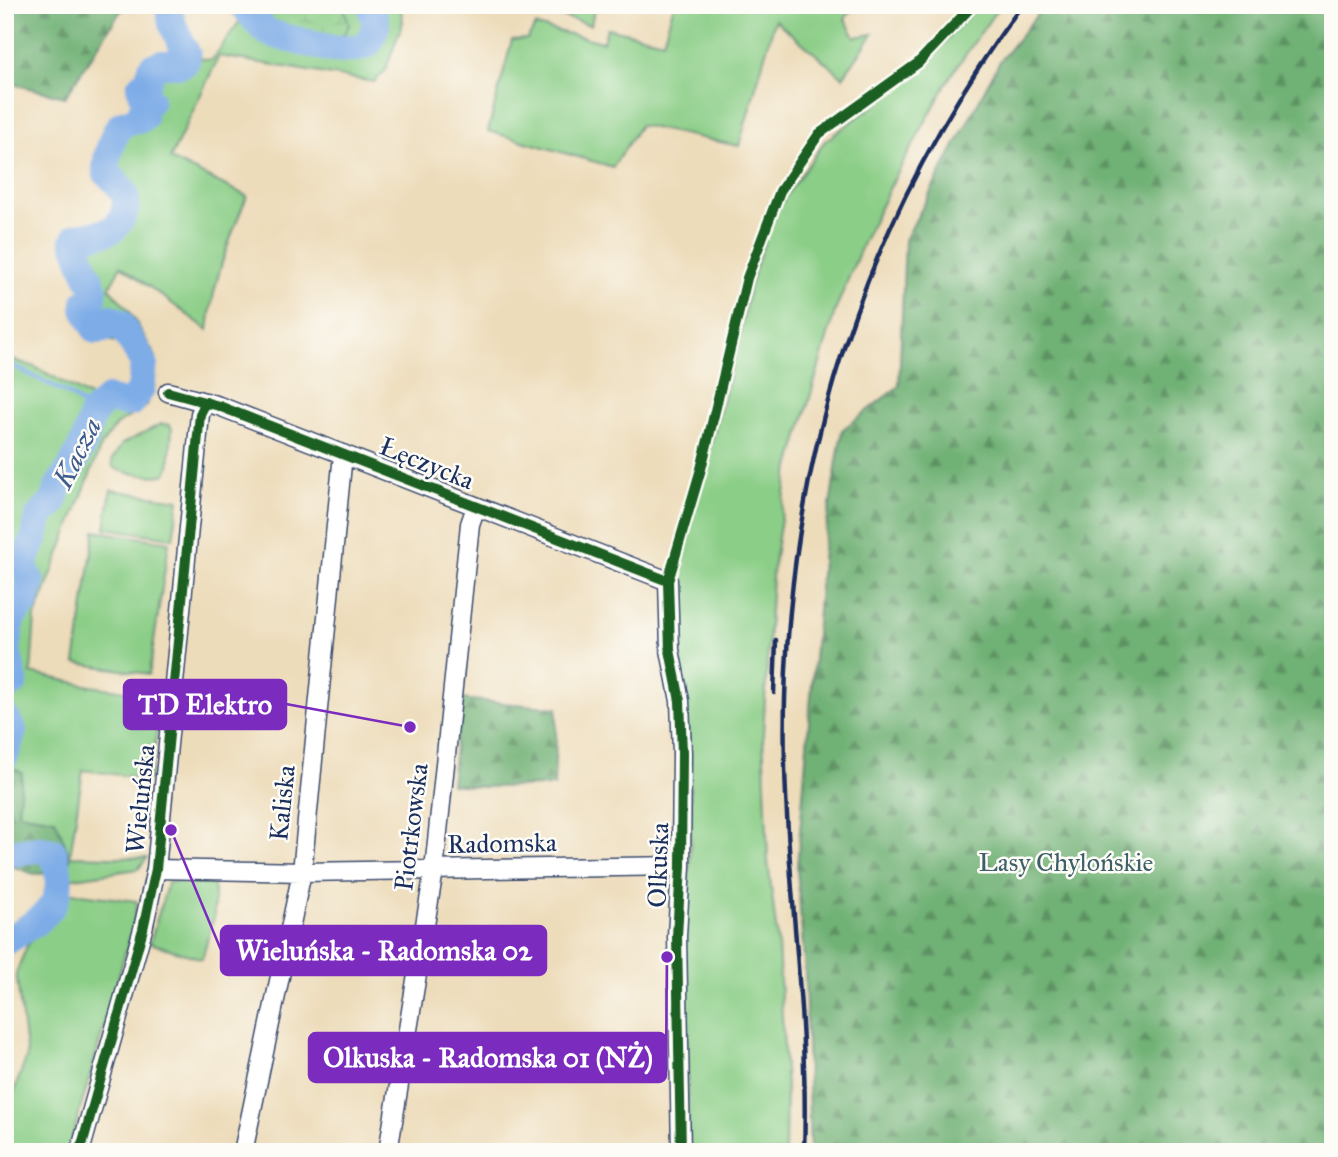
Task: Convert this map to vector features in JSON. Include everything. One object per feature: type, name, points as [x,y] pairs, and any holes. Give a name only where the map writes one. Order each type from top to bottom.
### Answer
[{"type":"street","name":"Łęczycka","points":[[168,392],[206,402],[668,581]]},
{"type":"street","name":"Wieluńska","points":[[80,1152],[143,929],[156,869],[200,414],[206,402]]},
{"type":"street","name":"Kaliska","points":[[243,1152],[302,872],[343,454]]},
{"type":"street","name":"Piotrkowska","points":[[388,1152],[434,870],[470,524],[475,507]]},
{"type":"street","name":"Olkuska","points":[[668,581],[670,650],[680,714],[681,866],[677,936],[681,1152]]},
{"type":"street","name":"Radomska","points":[[156,869],[302,872],[681,866]]},
{"type":"green space","points":[[5,5],[131,5],[120,12],[65,97],[5,82]]},
{"type":"green space","points":[[251,5],[265,25],[290,35],[349,25],[343,5],[400,5],[403,22],[385,71],[374,82],[219,56],[170,159],[247,196],[222,262],[208,330],[121,266],[109,288],[129,310],[156,357],[155,378],[147,406],[116,425],[101,446],[35,617],[31,673],[90,686],[162,696],[150,779],[83,770],[70,856],[147,858],[138,869],[67,879],[70,857],[18,813],[22,773],[5,764],[5,357],[35,367],[92,398],[120,392],[129,386],[137,367],[135,364],[118,343],[106,339],[98,342],[91,338],[82,318],[79,309],[84,288],[69,238],[74,232],[91,233],[115,225],[120,216],[127,196],[111,168],[125,130],[137,130],[152,108],[160,71],[179,71],[193,57],[212,60]]},
{"type":"green space","points":[[251,5],[343,5],[349,25],[338,44],[290,35],[265,25]]},
{"type":"green space","points":[[521,5],[595,5],[591,25]]},
{"type":"green space","points":[[674,5],[855,5],[845,19],[855,37],[873,34],[843,77],[775,20],[739,146],[640,125],[613,167],[488,131],[512,40],[527,39],[536,26],[603,42],[607,28],[663,41]]},
{"type":"green space","points":[[978,5],[1000,5],[950,77],[892,183],[863,243],[835,311],[788,474],[772,576],[763,733],[768,861],[778,945],[786,1086],[785,1152],[688,1152],[685,914],[691,804],[676,622],[677,577],[681,556],[739,339],[750,285],[774,213],[825,141],[913,77]]},
{"type":"green space","name":"Lasy Chylońskie","points":[[1045,5],[1333,5],[1333,1152],[810,1152],[805,973],[797,868],[823,549],[842,430],[899,386],[905,240],[1000,61]]},
{"type":"green space","points":[[161,424],[170,425],[172,429],[166,474],[139,475],[113,467],[112,460],[122,444]]},
{"type":"green space","points":[[111,490],[179,500],[173,538],[105,528]]},
{"type":"green space","points":[[95,531],[169,542],[149,674],[75,663]]},
{"type":"green space","points":[[460,699],[557,708],[554,786],[484,787],[451,784]]},
{"type":"green space","points":[[5,764],[22,773],[18,813],[55,819],[70,857],[69,864],[48,864],[47,873],[40,874],[5,866]]},
{"type":"green space","points":[[214,881],[214,917],[202,959],[150,943],[168,882]]},
{"type":"green space","points":[[65,892],[137,901],[133,926],[68,1152],[8,1152],[6,1113],[27,1056],[16,973],[27,946],[59,912]]},
{"type":"waterway","name":"Kacza","points":[[5,689],[14,682],[7,651],[11,618],[25,602],[31,582],[23,565],[35,537],[39,516],[53,503],[59,485],[85,440],[93,413],[108,399],[132,402],[141,389],[144,363],[120,323],[111,318],[104,329],[96,330],[85,309],[86,302],[93,297],[93,289],[74,241],[76,237],[109,231],[121,220],[126,198],[106,172],[112,140],[121,125],[143,118],[141,112],[150,100],[143,95],[140,87],[148,80],[152,67],[160,64],[182,64],[186,61],[187,55],[172,23],[168,5]]},
{"type":"waterway","name":"Kacza","points":[[243,5],[265,31],[333,49],[356,48],[368,44],[376,26],[371,5]]},
{"type":"waterway","points":[[5,362],[69,394],[93,413]]},
{"type":"waterway","name":"Kacza","points":[[5,717],[13,730],[5,756]]},
{"type":"waterway","name":"Kacza","points":[[5,854],[36,849],[53,852],[59,885],[57,897],[43,916],[5,942]]},
{"type":"railway","points":[[804,1152],[804,1055],[785,767],[786,663],[796,561],[813,462],[838,365],[872,271],[914,180],[964,91],[1022,5]]},
{"type":"railway","points":[[774,693],[776,640]]},
{"type":"cycle path","points":[[681,1152],[677,936],[682,753],[680,701],[670,650],[668,581],[701,469],[747,278],[780,191],[819,134],[918,63],[973,5]]},
{"type":"cycle path","points":[[168,392],[219,406],[668,581]]},
{"type":"cycle path","points":[[80,1152],[143,929],[156,869],[200,414],[206,402]]},
{"type":"place","name":"TD Elektro","points":[[410,727]]},
{"type":"place","name":"Wieluńska - Radomska 02","points":[[171,830]]},
{"type":"place","name":"Olkuska - Radomska 01 (NŻ)","points":[[667,957]]}]
